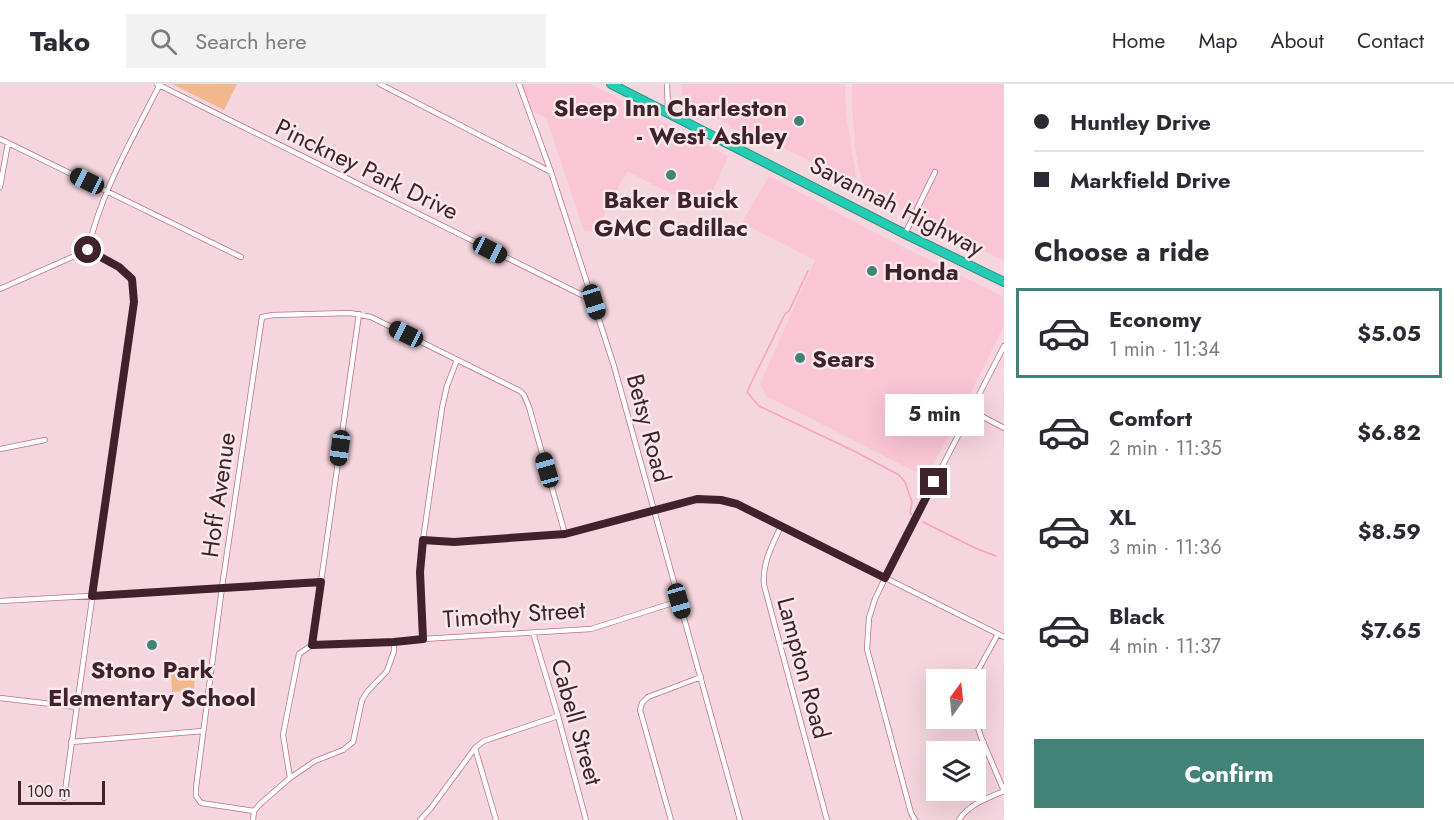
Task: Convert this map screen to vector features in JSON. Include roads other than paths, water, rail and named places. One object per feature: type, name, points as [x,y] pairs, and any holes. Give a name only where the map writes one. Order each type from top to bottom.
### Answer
[{"type":"highway","name":"Savannah Highway","points":[[611,84],[1004,282]]},
{"type":"street","points":[[88,250],[106,191],[159,84]]},
{"type":"street","name":"Pinckney Park Drive","points":[[159,84],[594,302]]},
{"type":"street","points":[[380,84],[551,171]]},
{"type":"street","name":"Betsy Road","points":[[519,84],[551,171],[614,366],[740,820]]},
{"type":"street","points":[[667,84],[668,112]]},
{"type":"street","points":[[0,139],[241,257]]},
{"type":"street","points":[[0,187],[8,142]]},
{"type":"street","points":[[905,234],[935,172]]},
{"type":"street","points":[[0,289],[88,250]]},
{"type":"street","points":[[64,798],[134,302],[132,279],[119,267],[88,250]]},
{"type":"street","points":[[290,778],[283,735],[299,654],[312,645],[359,314],[371,316],[524,395],[565,534]]},
{"type":"street","name":"Hoff Avenue","points":[[254,811],[201,803],[196,796],[196,788],[222,587],[262,317],[359,314]]},
{"type":"street","points":[[915,820],[911,813],[867,649],[869,618],[885,578],[1004,346]]},
{"type":"street","points":[[423,639],[420,572],[423,540],[442,408],[457,360]]},
{"type":"street","points":[[972,411],[1004,428]]},
{"type":"street","points":[[0,449],[45,440]]},
{"type":"street","points":[[423,540],[454,542],[565,534],[697,499],[721,500],[737,504],[1004,637]]},
{"type":"street","name":"Lampton Road","points":[[781,526],[764,566],[764,585],[827,820]]},
{"type":"street","points":[[0,601],[321,582]]},
{"type":"street","name":"Timothy Street","points":[[312,645],[591,629],[679,601]]},
{"type":"street","name":"Cabell Street","points":[[533,633],[586,820]]},
{"type":"street","points":[[979,669],[998,634]]},
{"type":"street","points":[[252,820],[254,811],[260,804],[290,778],[315,761],[343,750],[353,742],[362,700],[387,671],[394,651],[394,642]]},
{"type":"street","points":[[671,820],[640,710],[642,703],[648,697],[701,677]]},
{"type":"street","points":[[0,698],[77,707]]},
{"type":"street","points":[[420,820],[475,748],[484,741],[558,716]]},
{"type":"street","points":[[959,820],[972,806],[1004,791],[978,729]]},
{"type":"street","points":[[71,742],[203,731]]},
{"type":"street","points":[[475,748],[496,820]]},
{"type":"waterway","points":[[808,271],[747,392],[759,406],[899,475],[905,482],[912,502],[910,514],[912,515]]},
{"type":"waterway","points":[[923,522],[996,556]]},
{"type":"place","name":"Sleep Inn Charleston - West Ashley","points":[[799,121]]},
{"type":"place","name":"Baker Buick GMC Cadillac","points":[[671,175]]},
{"type":"place","name":"Honda","points":[[872,271]]},
{"type":"place","name":"Sears","points":[[800,358]]},
{"type":"place","name":"Stono Park Elementary School","points":[[152,645]]}]
